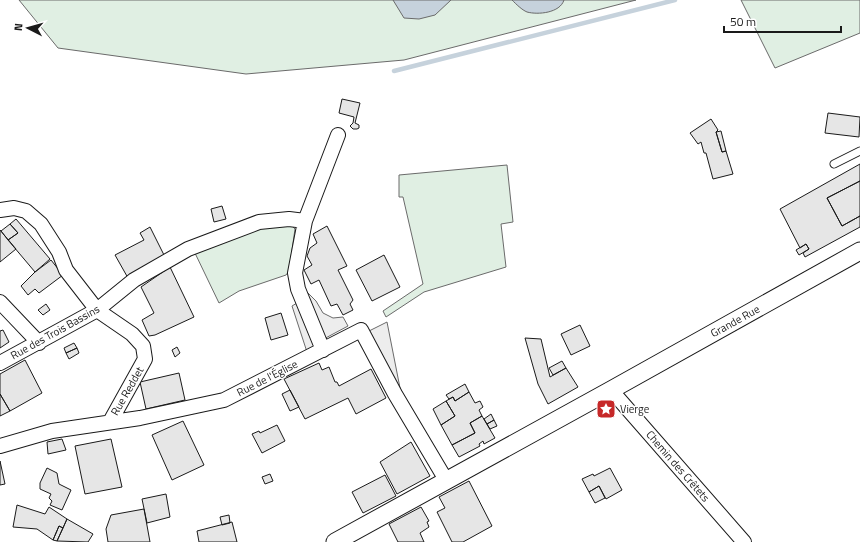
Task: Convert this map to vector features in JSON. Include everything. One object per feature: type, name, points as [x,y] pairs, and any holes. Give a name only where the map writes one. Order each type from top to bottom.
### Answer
[{"type":"street","points":[[323,350],[298,289],[295,273],[305,221],[338,135]]},
{"type":"street","name":"Rue Reddet","points":[[0,210],[14,208],[26,211],[41,224],[59,252],[66,270],[97,310],[132,334],[143,346],[145,359],[110,422]]},
{"type":"street","name":"Rue des Trois Bassins","points":[[0,363],[97,310],[134,280],[188,249],[259,222],[289,219],[305,221]]},
{"type":"street","name":"Grande Rue","points":[[335,542],[860,251]]},
{"type":"street","points":[[0,302],[39,343]]},
{"type":"street","name":"Rue de l'Église","points":[[0,446],[52,431],[140,418],[224,400],[361,330],[395,394],[446,480]]},
{"type":"street","name":"Chemin des Crêtets","points":[[611,390],[744,542]]},
{"type":"lane","points":[[834,164],[860,151]]},
{"type":"green space","points":[[19,0],[636,0],[404,60],[246,74],[58,48]]},
{"type":"green space","points":[[741,0],[860,0],[860,33],[775,68]]},
{"type":"green space","points":[[507,165],[513,222],[501,224],[506,267],[424,292],[386,317],[383,311],[423,284],[403,197],[399,197],[399,175]]},
{"type":"green space","points":[[291,225],[295,229],[289,271],[286,275],[239,291],[219,303],[194,251],[260,226]]},
{"type":"shaded area","points":[[393,0],[451,0],[435,15],[419,19],[404,18]]},
{"type":"shaded area","points":[[512,0],[564,0],[558,8],[548,12],[532,13],[525,11]]},
{"type":"shaded area","points":[[303,288],[316,301],[323,313],[333,318],[343,317],[348,326],[320,341],[321,346],[307,352],[292,306],[302,300]]},
{"type":"shaded area","points":[[387,322],[401,393],[363,334]]},
{"type":"building","points":[[342,99],[360,103],[355,123],[359,125],[359,128],[353,129],[350,126],[353,123],[354,117],[339,113]]},
{"type":"building","points":[[828,113],[860,117],[859,137],[825,133]]},
{"type":"building","points":[[711,119],[718,130],[716,132],[722,152],[726,151],[733,174],[713,179],[706,153],[704,153],[701,142],[698,144],[690,133]]},
{"type":"building","points":[[721,131],[726,151],[722,152],[716,132]]},
{"type":"building","points":[[860,164],[860,181],[827,198],[842,226],[860,216],[860,227],[805,257],[803,253],[809,249],[806,244],[800,248],[780,209]]},
{"type":"building","points":[[860,181],[860,216],[842,226],[827,198]]},
{"type":"building","points":[[222,206],[226,219],[214,222],[211,209]]},
{"type":"building","points":[[16,219],[50,259],[35,272],[8,240],[18,233],[10,224]]},
{"type":"building","points":[[10,224],[18,233],[8,240],[1,231]]},
{"type":"building","points":[[327,226],[347,266],[338,270],[353,300],[350,304],[353,310],[343,315],[337,304],[331,306],[319,280],[311,284],[304,270],[312,265],[307,256],[310,248],[317,243],[313,234]]},
{"type":"building","points":[[150,227],[165,257],[128,278],[115,255],[144,240],[140,233]]},
{"type":"building","points":[[0,230],[16,249],[0,262]]},
{"type":"building","points":[[806,244],[809,249],[799,255],[796,250]]},
{"type":"building","points":[[384,255],[400,287],[372,301],[356,270]]},
{"type":"building","points":[[51,260],[63,275],[39,293],[35,289],[28,295],[21,286],[35,272]]},
{"type":"building","points":[[170,267],[194,317],[155,335],[149,336],[142,320],[154,313],[141,287]]},
{"type":"building","points":[[46,304],[50,310],[43,315],[38,310]]},
{"type":"building","points":[[281,313],[288,335],[271,340],[265,318]]},
{"type":"building","points":[[580,325],[590,346],[571,355],[561,334]]},
{"type":"building","points":[[3,330],[9,342],[0,348],[0,331]]},
{"type":"building","points":[[525,338],[541,339],[550,377],[566,368],[578,387],[548,404],[538,384]]},
{"type":"building","points":[[74,343],[77,348],[66,353],[64,348]]},
{"type":"building","points":[[177,347],[180,353],[175,357],[172,350]]},
{"type":"building","points":[[77,348],[79,353],[69,359],[66,353]]},
{"type":"building","points":[[25,360],[42,393],[10,411],[0,394],[0,374]]},
{"type":"building","points":[[562,361],[566,368],[553,375],[549,368]]},
{"type":"building","points":[[319,363],[322,370],[329,367],[335,382],[337,382],[339,386],[371,369],[386,398],[356,414],[348,398],[305,419],[284,379]]},
{"type":"building","points":[[179,373],[185,400],[146,409],[140,382]]},
{"type":"building","points":[[465,384],[469,392],[455,401],[453,397],[449,399],[446,395]]},
{"type":"building","points":[[290,390],[299,407],[290,411],[282,394]]},
{"type":"building","points":[[469,392],[475,403],[480,401],[483,407],[479,410],[482,416],[470,423],[475,433],[452,445],[441,425],[455,416],[446,401],[453,397],[455,401]]},
{"type":"building","points":[[0,394],[10,411],[0,416]]},
{"type":"building","points":[[446,401],[455,416],[441,425],[433,409]]},
{"type":"building","points":[[491,414],[494,420],[487,424],[484,419]]},
{"type":"building","points":[[482,416],[495,438],[484,444],[483,441],[479,444],[480,446],[459,457],[452,445],[475,433],[470,423]]},
{"type":"building","points":[[494,420],[497,426],[490,429],[487,424]]},
{"type":"building","points":[[183,421],[204,465],[172,480],[152,435]]},
{"type":"building","points":[[277,425],[285,441],[262,453],[252,434],[259,431],[260,433]]},
{"type":"building","points":[[62,439],[66,450],[48,454],[47,442]]},
{"type":"building","points":[[111,439],[122,487],[85,494],[75,446]]},
{"type":"building","points":[[411,442],[430,476],[397,494],[380,462]]},
{"type":"building","points":[[0,461],[5,484],[0,485]]},
{"type":"building","points":[[47,468],[57,473],[59,484],[71,490],[62,510],[50,505],[52,501],[49,498],[51,494],[40,489],[40,483]]},
{"type":"building","points":[[610,468],[622,490],[606,499],[599,486],[589,492],[582,479],[593,474],[594,476]]},
{"type":"building","points":[[270,474],[273,481],[265,484],[262,477]]},
{"type":"building","points":[[385,475],[396,496],[363,513],[352,492]]},
{"type":"building","points":[[469,481],[492,526],[463,542],[452,542],[437,512],[445,508],[439,497]]},
{"type":"building","points":[[599,486],[605,498],[595,503],[589,492]]},
{"type":"building","points":[[166,494],[170,517],[147,523],[142,499]]},
{"type":"building","points":[[17,505],[45,514],[49,507],[67,519],[63,528],[59,526],[53,540],[37,529],[13,527]]},
{"type":"building","points":[[421,507],[429,521],[427,522],[429,527],[420,533],[424,542],[398,542],[389,524]]},
{"type":"building","points":[[144,509],[150,542],[108,542],[106,529],[111,515]]},
{"type":"building","points":[[229,515],[230,523],[222,525],[220,517]]},
{"type":"building","points":[[67,519],[93,534],[88,542],[57,541]]},
{"type":"building","points":[[232,522],[237,542],[199,542],[197,531]]},
{"type":"building","points":[[59,526],[63,528],[57,541],[53,540]]},
{"type":"waterway","points":[[394,71],[675,0]]},
{"type":"place","name":"Vierge","points":[[606,409]]}]
